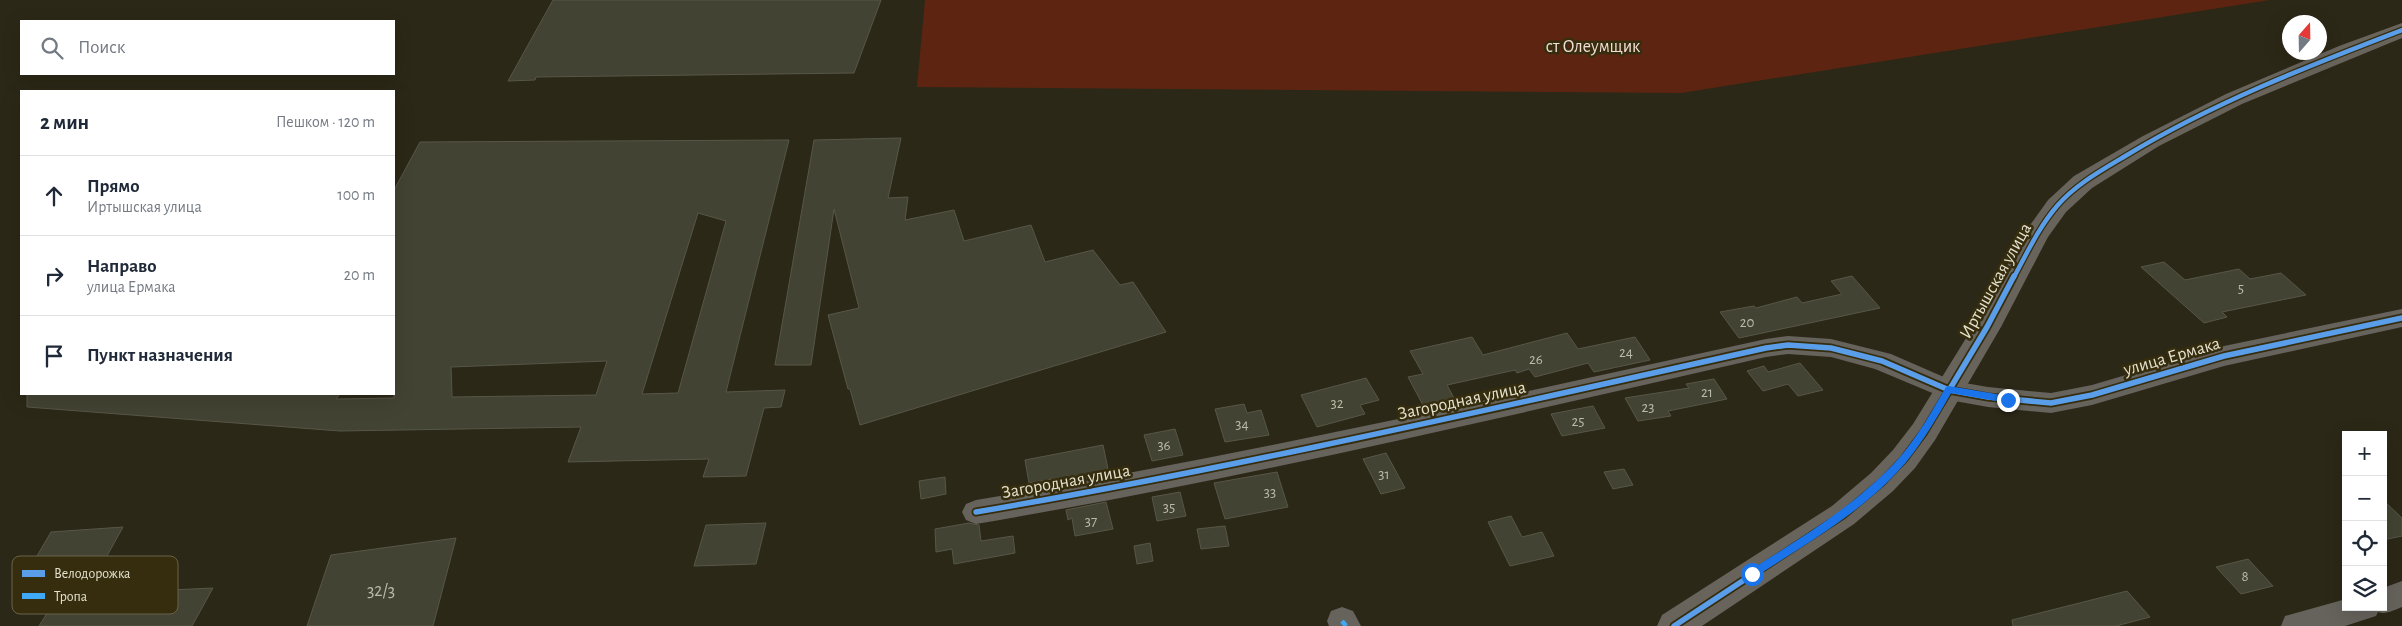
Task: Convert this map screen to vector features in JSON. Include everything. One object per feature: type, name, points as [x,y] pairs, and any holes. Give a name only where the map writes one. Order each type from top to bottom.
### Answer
[{"type":"main road","name":"Иртышская улица","points":[[1674,626],[1843,515],[1876,487],[1904,459],[1924,432],[1987,327],[2036,234],[2058,206],[2083,182],[2151,141],[2234,100],[2347,51],[2402,30]]},
{"type":"street","name":"улица Ермака","points":[[1949,390],[2032,402],[2073,400],[2224,356],[2402,318]]},
{"type":"street","name":"Загородная улица","points":[[976,512],[1084,494],[1409,427],[1766,348],[1788,345],[1831,348],[1866,355],[1949,390]]},
{"type":"street","points":[[2387,600],[2402,594]]},
{"type":"street","points":[[2296,626],[2350,611]]},
{"type":"green space","name":"ст Олеумщик","points":[[925,0],[2270,0],[1681,93],[917,87]]},
{"type":"building","points":[[553,0],[881,0],[854,73],[536,77],[535,80],[508,81]]},
{"type":"building","points":[[901,138],[888,198],[908,197],[905,220],[954,210],[964,241],[1031,225],[1045,262],[1093,250],[1120,285],[1133,282],[1166,332],[860,425],[828,315],[859,308],[834,209],[811,365],[775,365],[814,140]]},
{"type":"building","points":[[789,140],[726,392],[785,390],[781,407],[764,408],[746,476],[703,477],[709,459],[568,462],[581,427],[340,431],[27,407],[27,395],[339,395],[336,399],[394,398],[395,188],[420,142]],"holes":[[[698,213],[726,221],[678,393],[642,394]],[[607,361],[596,395],[452,397],[451,367]]]},
{"type":"building","points":[[2164,262],[2185,280],[2239,269],[2250,279],[2281,273],[2306,295],[2222,312],[2227,317],[2204,323],[2141,267]]},
{"type":"building","points":[[1852,276],[1880,308],[1739,338],[1720,312],[1754,306],[1756,308],[1797,297],[1802,303],[1842,294],[1831,281]]},
{"type":"building","points":[[1567,333],[1578,349],[1635,337],[1650,360],[1594,372],[1588,363],[1535,377],[1529,369],[1517,373],[1515,370],[1447,385],[1455,400],[1424,407],[1408,377],[1423,374],[1410,351],[1472,337],[1483,355]]},
{"type":"building","points":[[1800,363],[1823,390],[1798,396],[1788,384],[1763,391],[1747,371],[1764,366],[1768,372]]},
{"type":"building","points":[[1366,378],[1379,400],[1360,405],[1365,414],[1317,427],[1301,395]]},
{"type":"building","points":[[1714,379],[1727,399],[1668,411],[1671,416],[1638,421],[1625,398],[1689,388],[1686,384]]},
{"type":"building","points":[[1244,404],[1247,413],[1261,410],[1269,435],[1225,442],[1215,409]]},
{"type":"building","points":[[1593,406],[1605,428],[1562,436],[1551,414]]},
{"type":"building","points":[[1175,429],[1183,455],[1152,461],[1144,435]]},
{"type":"building","points":[[1103,445],[1109,474],[1060,484],[1059,478],[1029,483],[1025,460]]},
{"type":"building","points":[[1386,453],[1405,488],[1381,494],[1363,459]]},
{"type":"building","points":[[1624,469],[1633,485],[1613,489],[1604,472]]},
{"type":"building","points":[[1277,472],[1288,507],[1225,519],[1214,483]]},
{"type":"building","points":[[945,477],[946,494],[921,499],[919,481]]},
{"type":"building","points":[[1180,492],[1186,516],[1157,521],[1152,497]]},
{"type":"building","points":[[1106,502],[1113,529],[1075,536],[1072,518],[1068,520],[1066,510]]},
{"type":"building","points":[[2387,504],[2402,518],[2402,536],[2387,539]]},
{"type":"building","points":[[1511,516],[1522,537],[1542,532],[1554,556],[1510,566],[1488,522]]},
{"type":"building","points":[[766,523],[756,564],[694,566],[706,525]]},
{"type":"building","points":[[969,523],[979,525],[981,541],[1013,536],[1015,553],[954,564],[952,549],[936,552],[935,529]]},
{"type":"building","points":[[1225,526],[1229,546],[1201,549],[1197,529]]},
{"type":"building","points":[[123,527],[107,556],[37,556],[51,532]]},
{"type":"building","points":[[456,538],[433,626],[307,626],[331,555]]},
{"type":"building","points":[[1150,543],[1153,561],[1137,564],[1134,546]]},
{"type":"building","points":[[2248,559],[2273,586],[2241,594],[2216,567]]},
{"type":"building","points":[[213,588],[192,626],[39,626],[47,614],[178,614],[178,590]]},
{"type":"building","points":[[2127,591],[2150,617],[2116,626],[2013,626],[2012,620]]},
{"type":"marked path","points":[[1342,621],[1346,626]]},
{"type":"cycle path","points":[[1674,626],[1843,515],[1882,482],[1904,459],[1924,432],[1987,327],[2037,234],[2057,206],[2083,182],[2151,141],[2234,99],[2402,30]]},
{"type":"cycle path","points":[[976,512],[1083,494],[1438,421],[1766,348],[1788,345],[1831,348],[1882,361],[1949,390],[1988,397],[2051,403],[2092,395],[2224,356],[2402,318]]},
{"type":"route","points":[[1752,574],[1843,515],[1882,482],[1904,459],[1924,432],[1949,390],[2008,400]]}]
